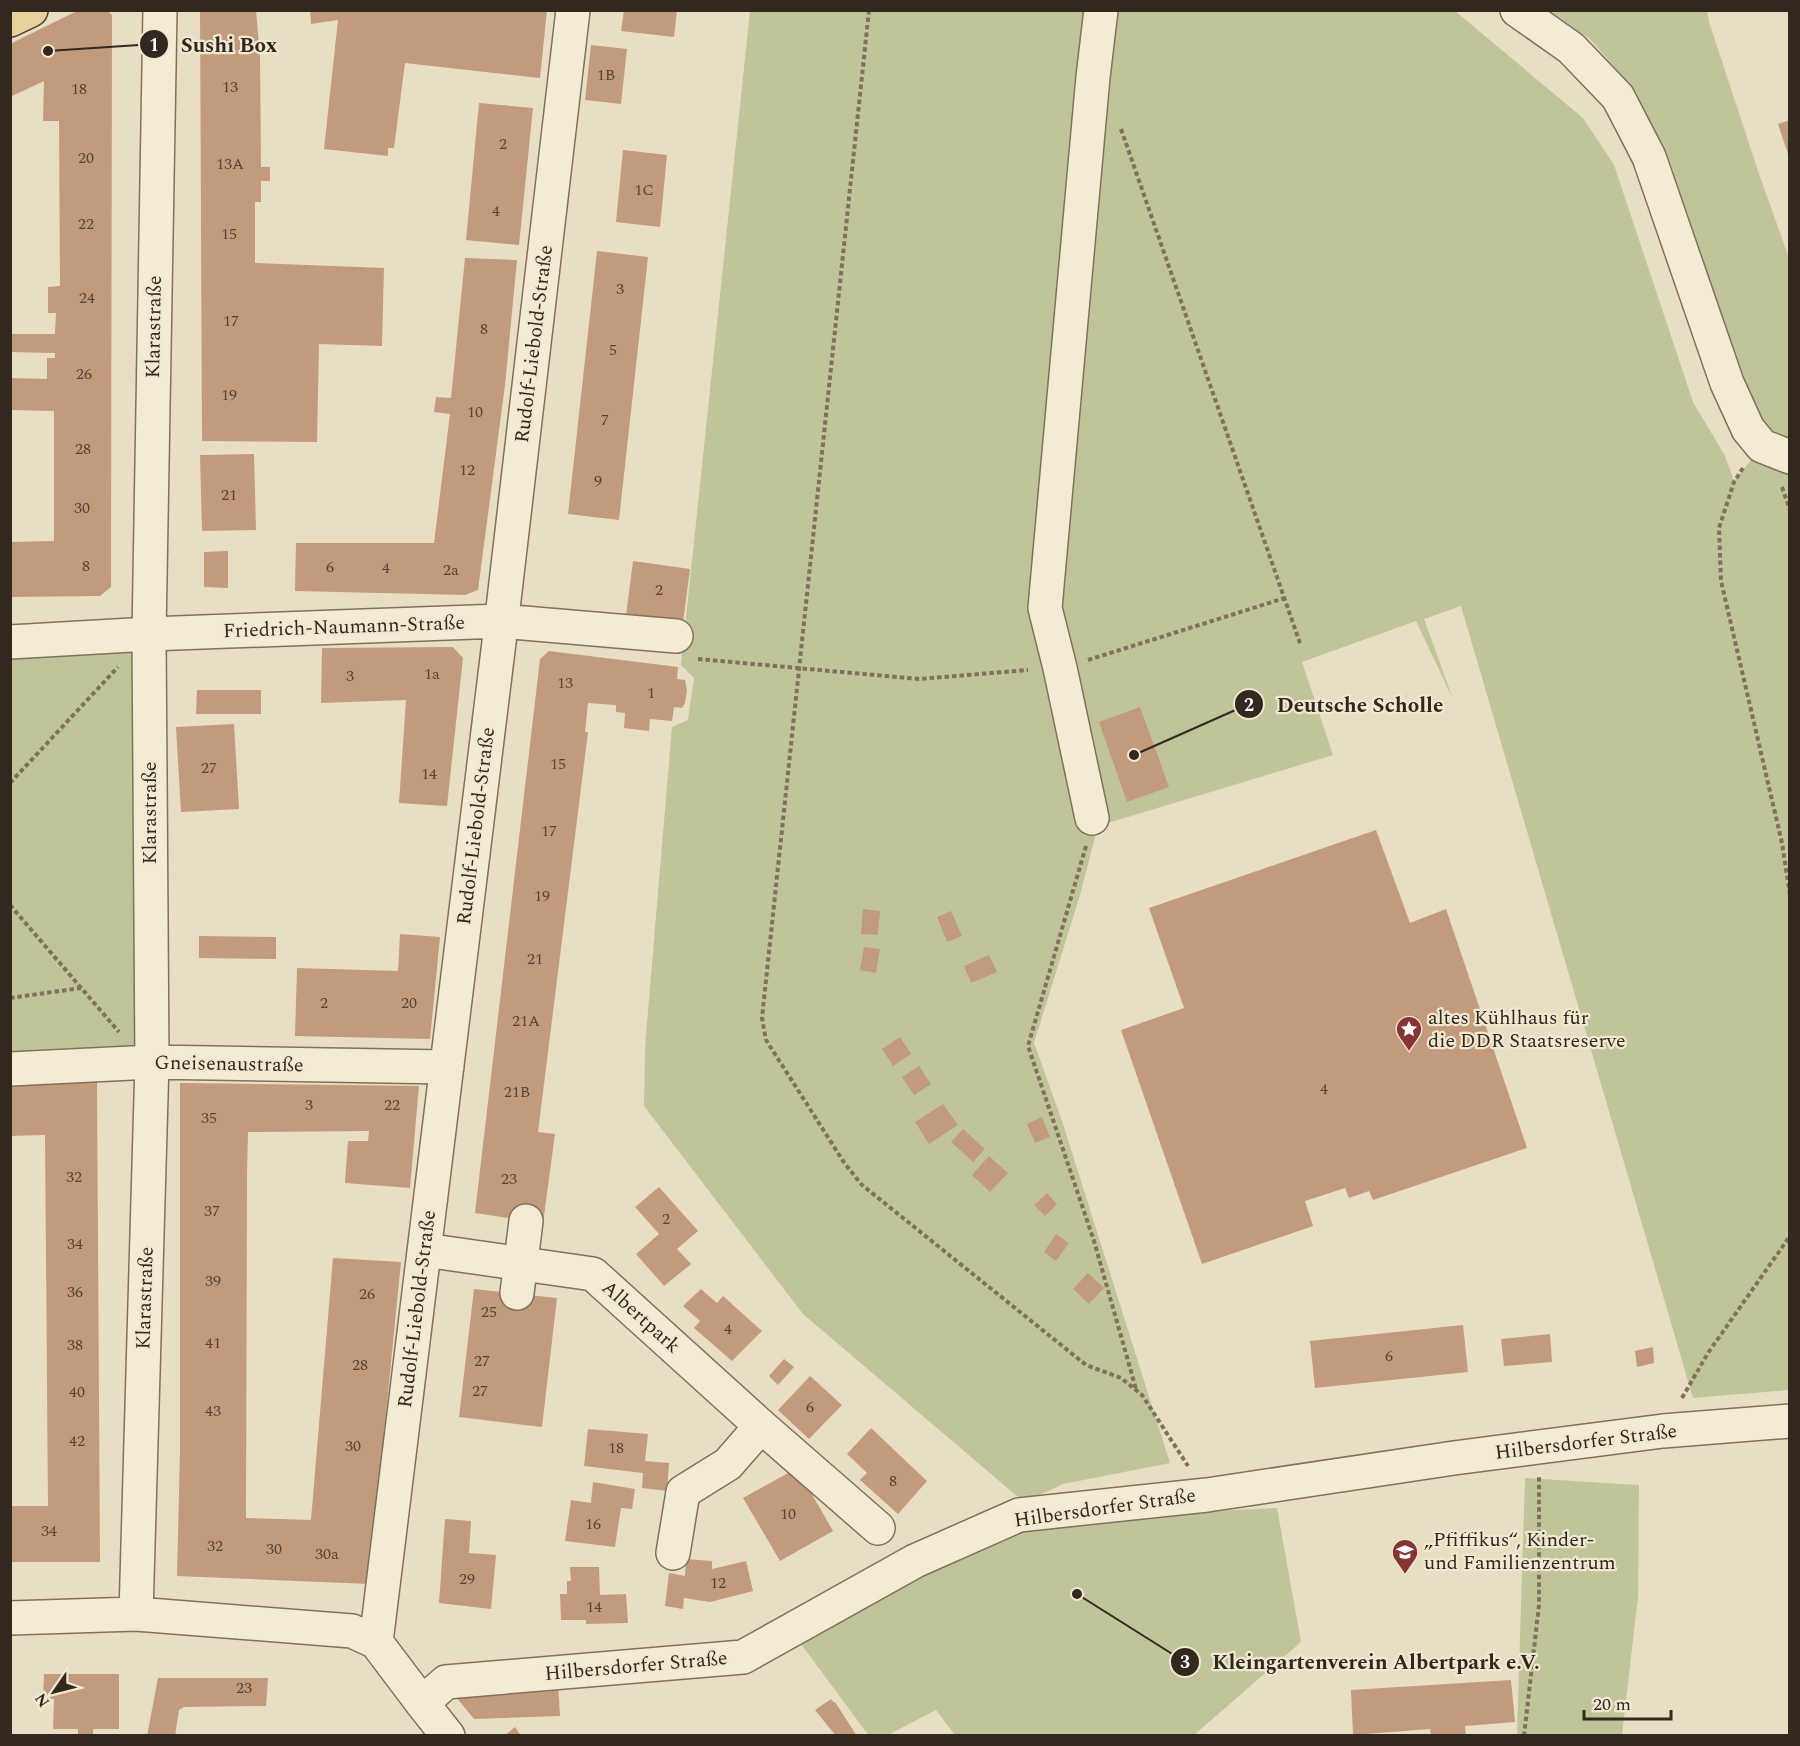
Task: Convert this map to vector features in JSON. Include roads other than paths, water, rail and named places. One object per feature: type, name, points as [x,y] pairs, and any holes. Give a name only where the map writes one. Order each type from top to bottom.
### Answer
[{"type":"main road","points":[[10,20],[31,10]]},
{"type":"street","name":"Klarastraße","points":[[136,1614],[152,1062],[149,634],[160,10]]},
{"type":"street","name":"Rudolf-Liebold-Straße","points":[[376,1642],[573,10]]},
{"type":"street","points":[[1092,818],[1045,608],[1101,10]]},
{"type":"street","points":[[1516,10],[1571,48],[1618,97],[1649,157],[1727,383],[1748,429],[1776,451]]},
{"type":"street","name":"Friedrich-Naumann-Straße","points":[[10,642],[149,634],[501,621],[676,636]]},
{"type":"street","name":"Gneisenaustraße","points":[[10,1070],[152,1062],[447,1067]]},
{"type":"street","points":[[518,1278],[526,1221]]},
{"type":"street","name":"Albertpark","points":[[425,1250],[518,1278],[593,1274],[878,1528]]},
{"type":"street","name":"Hilbersdorfer Straße","points":[[422,1703],[446,1682],[743,1657],[915,1561],[1019,1515],[1206,1495],[1454,1458],[1663,1431],[1790,1421]]},
{"type":"street","points":[[673,1553],[683,1492],[728,1464],[761,1426]]},
{"type":"street","points":[[10,1618],[136,1614],[352,1631],[376,1642],[448,1736]]},
{"type":"place","name":"Sushi Box","points":[[48,51]]},
{"type":"place","name":"Deutsche Scholle","points":[[1134,755]]},
{"type":"place","name":"altes Kühlhaus für die DDR Staatsreserve","points":[[1409,1052]]},
{"type":"place","name":"„Pfiffikus“, Kinder- und Familienzentrum","points":[[1405,1575]]},
{"type":"place","name":"Kleingartenverein Albertpark e.V.","points":[[1077,1594]]}]
